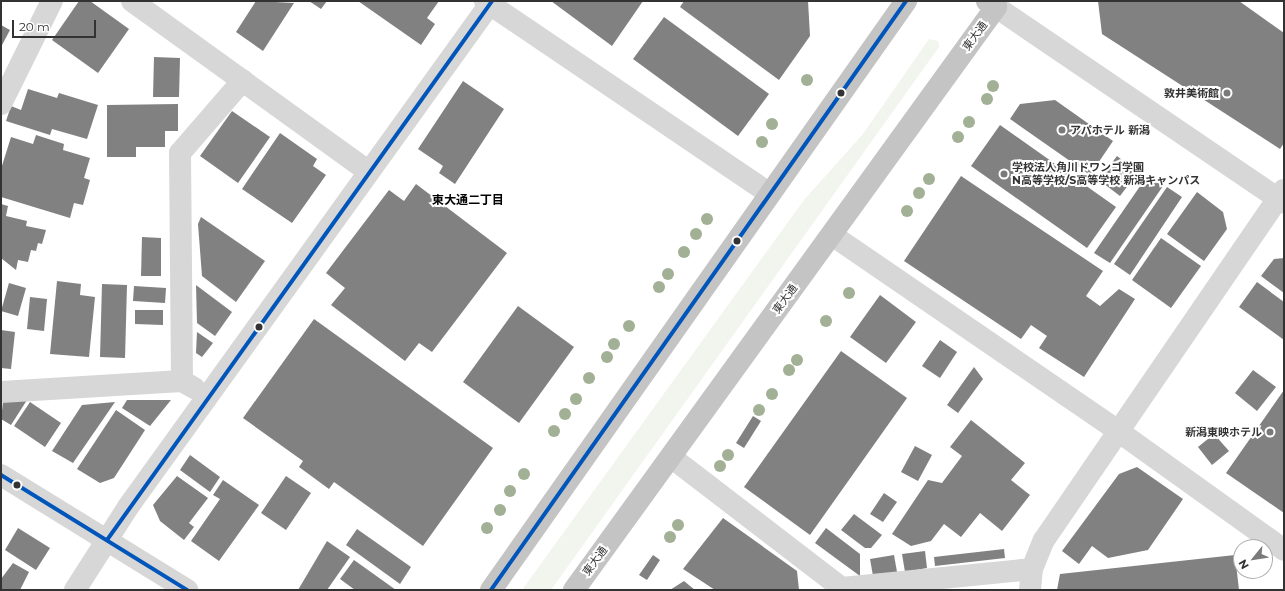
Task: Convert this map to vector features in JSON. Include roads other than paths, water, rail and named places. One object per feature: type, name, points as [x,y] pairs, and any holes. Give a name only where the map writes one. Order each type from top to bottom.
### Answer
[{"type":"highway","points":[[491,590],[906,1]]},
{"type":"highway","name":"東大通","points":[[574,590],[832,235],[992,4]]},
{"type":"street","points":[[1,104],[52,1]]},
{"type":"street","points":[[132,1],[368,171]]},
{"type":"street","points":[[74,590],[107,540],[208,396],[489,2],[770,194]]},
{"type":"street","points":[[670,457],[842,588],[1031,580],[1044,540],[1118,431],[1282,197],[992,4]]},
{"type":"street","points":[[182,381],[180,153],[243,80]]},
{"type":"street","points":[[832,235],[1118,431],[1284,550]]},
{"type":"street","points":[[1,392],[182,381],[208,396]]},
{"type":"street","points":[[1,475],[187,590]]},
{"type":"place","name":"敦井美術館","points":[[1227,93]]},
{"type":"place","name":"アパホテル 新潟","points":[[1062,130]]},
{"type":"place","name":"学校法人角川ドワンゴ学園 N高等学校/S高等学校 新潟キャンパス","points":[[1004,174]]},
{"type":"place","name":"新潟東映ホテル","points":[[1270,432]]},
{"type":"district","name":"東大通二丁目","points":[[468,200]]}]
